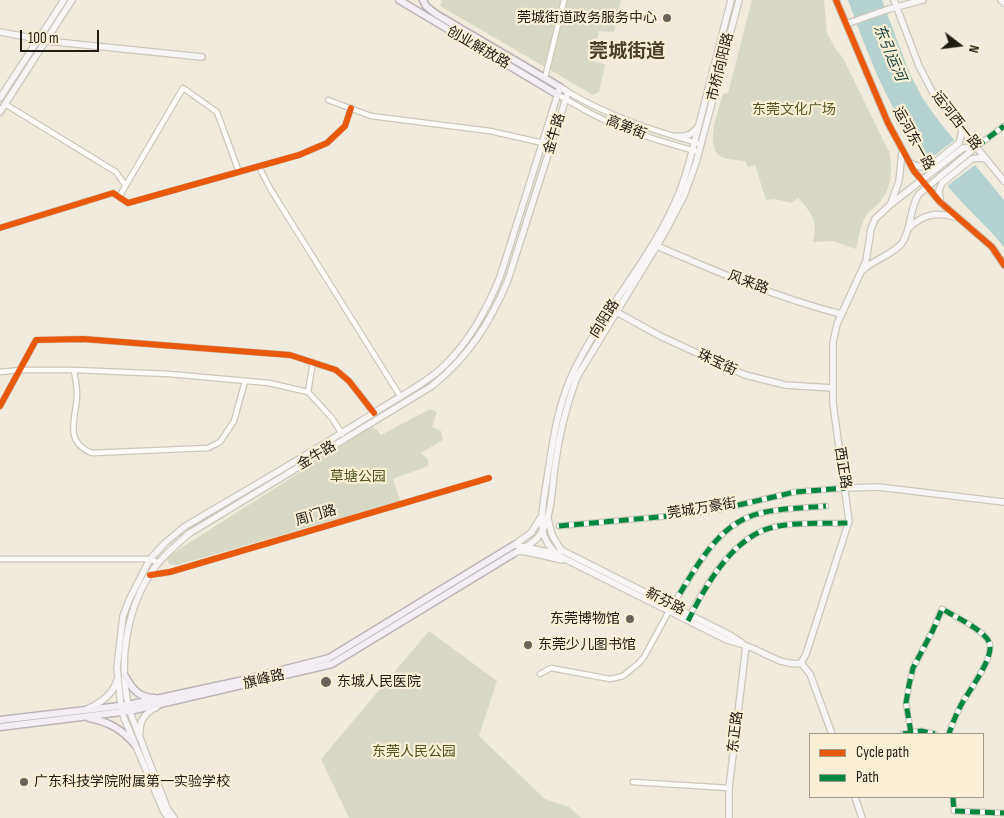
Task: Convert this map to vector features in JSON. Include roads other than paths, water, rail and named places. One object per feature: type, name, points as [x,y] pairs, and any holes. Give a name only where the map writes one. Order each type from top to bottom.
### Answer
[{"type":"main road","points":[[0,98],[64,0]]},
{"type":"main road","points":[[0,112],[72,0]]},
{"type":"main road","name":"创业解放路","points":[[399,0],[559,91]]},
{"type":"main road","name":"创业解放路","points":[[423,0],[426,6],[436,14],[545,78],[559,91]]},
{"type":"main road","name":"运河东一路","points":[[836,0],[878,101],[902,150],[922,180],[940,202],[992,247],[1004,265]]},
{"type":"main road","name":"运河西一路","points":[[894,0],[927,82],[943,107],[1004,181]]},
{"type":"main road","points":[[846,24],[896,6],[924,0]]},
{"type":"main road","points":[[1001,0],[1004,3]]},
{"type":"main road","name":"市桥向阳路","points":[[697,133],[735,1]]},
{"type":"main road","name":"市桥向阳路","points":[[704,135],[735,1]]},
{"type":"main road","points":[[0,32],[38,39]]},
{"type":"main road","points":[[46,40],[202,57]]},
{"type":"main road","points":[[163,701],[137,693],[122,676],[117,667],[123,616],[150,559],[184,527],[342,434],[445,366],[488,307],[500,277],[559,91]]},
{"type":"main road","name":"高第街","points":[[559,91],[568,92]]},
{"type":"main road","name":"金牛路","points":[[174,818],[167,808],[138,744],[122,676],[131,618],[150,575],[159,563],[190,533],[432,386],[466,354],[485,328],[508,280],[568,92]]},
{"type":"main road","points":[[675,136],[684,137],[692,134],[698,126]]},
{"type":"main road","points":[[962,131],[961,145],[976,147]]},
{"type":"main road","name":"向阳路","points":[[545,515],[556,424],[572,375],[657,246],[684,196],[699,152],[697,133]]},
{"type":"main road","name":"向阳路","points":[[614,311],[660,232],[679,194],[692,150],[704,135]]},
{"type":"main road","name":"西正路","points":[[801,663],[806,654],[849,523],[846,488],[834,417],[832,388],[834,335],[841,314],[862,272],[875,219],[961,145]]},
{"type":"main road","name":"西正路","points":[[862,272],[873,262],[900,245],[908,230],[917,198],[928,187],[940,181],[970,157],[976,147]]},
{"type":"main road","points":[[891,204],[900,174],[902,150]]},
{"type":"main road","points":[[970,157],[986,159]]},
{"type":"main road","points":[[910,162],[931,169]]},
{"type":"main road","points":[[940,181],[940,202]]},
{"type":"main road","points":[[908,230],[918,220],[930,215],[940,214],[957,217]]},
{"type":"main road","name":"风来路","points":[[657,246],[734,279],[808,305],[841,314]]},
{"type":"main road","name":"珠宝街","points":[[614,311],[660,336],[745,376],[785,385],[832,388]]},
{"type":"main road","points":[[846,488],[878,487],[1004,502]]},
{"type":"main road","points":[[513,554],[536,540],[542,532],[545,515]]},
{"type":"main road","points":[[500,557],[510,547],[531,533],[545,515]]},
{"type":"main road","points":[[545,515],[557,546],[582,564]]},
{"type":"main road","points":[[542,532],[549,547],[572,563]]},
{"type":"main road","points":[[510,547],[526,547],[557,554],[582,564]]},
{"type":"main road","points":[[500,557],[526,552],[582,564]]},
{"type":"main road","name":"旗峰路","points":[[0,727],[129,708],[332,664],[500,557]]},
{"type":"main road","name":"新芬路","points":[[582,564],[689,618],[727,640],[785,662],[801,663]]},
{"type":"main road","name":"东正路","points":[[729,818],[729,788],[746,646]]},
{"type":"main road","points":[[801,663],[810,674],[832,733]]},
{"type":"main road","points":[[122,676],[121,709],[138,744],[163,810],[168,818]]},
{"type":"main road","points":[[82,714],[104,699],[114,689],[122,676]]},
{"type":"main road","points":[[138,744],[142,720],[163,701]]},
{"type":"main road","points":[[82,714],[120,729],[138,744]]},
{"type":"main road","name":"旗峰路","points":[[0,720],[82,714]]},
{"type":"main road","points":[[854,798],[862,818]]},
{"type":"street","points":[[545,78],[564,0]]},
{"type":"street","points":[[119,196],[183,88],[217,112],[239,172]]},
{"type":"street","name":"高第街","points":[[559,91],[566,99],[592,114],[627,129],[699,152]]},
{"type":"street","name":"高第街","points":[[568,92],[604,111],[698,143]]},
{"type":"street","points":[[328,100],[371,116],[490,131],[542,144]]},
{"type":"street","points":[[5,104],[116,172],[125,186]]},
{"type":"street","points":[[0,228],[113,193],[128,203],[299,155],[328,143],[345,126],[351,108]]},
{"type":"street","points":[[976,147],[1004,126]]},
{"type":"street","points":[[259,167],[271,190],[400,396]]},
{"type":"street","points":[[0,406],[36,340],[83,339],[290,355],[336,370],[349,381],[374,413]]},
{"type":"street","points":[[308,392],[313,362]]},
{"type":"street","points":[[74,370],[77,394],[73,433],[80,446],[92,453],[208,448],[220,442],[234,421],[245,381]]},
{"type":"street","points":[[0,372],[74,370],[170,374],[269,384],[308,392],[332,418],[342,434]]},
{"type":"street","name":"周门路","points":[[150,575],[170,572],[489,478]]},
{"type":"street","name":"莞城万豪街","points":[[558,526],[670,516],[721,508],[796,492],[846,488]]},
{"type":"street","points":[[540,674],[551,668],[610,680],[623,676],[644,657],[671,609],[707,552],[722,534],[736,524],[760,513],[826,506]]},
{"type":"street","points":[[689,618],[698,601],[729,556],[740,545],[754,536],[766,530],[794,524],[849,523]]},
{"type":"street","points":[[0,559],[150,559],[159,563]]},
{"type":"street","points":[[928,733],[911,733],[906,703],[913,668],[942,609],[984,635],[990,647],[985,665],[962,704],[949,733]]},
{"type":"street","points":[[633,782],[729,788]]},
{"type":"street","points":[[953,798],[954,812],[1004,813]]},
{"type":"water","name":"东引运河","points":[[848,0],[882,0],[909,72],[923,99],[941,124],[1004,200],[1004,247],[945,183],[924,157],[906,129],[892,106],[878,76]]},
{"type":"place","name":"莞城街道政务服务中心","points":[[667,18]]},
{"type":"place","name":"东莞博物馆","points":[[630,619]]},
{"type":"place","name":"东莞少儿图书馆","points":[[528,645]]},
{"type":"place","name":"东城人民医院","points":[[326,682]]},
{"type":"place","name":"广东科技学院附属第一实验学校","points":[[24,782]]},
{"type":"district","name":"莞城街道","points":[[627,52]]},
{"type":"park label","name":"东莞文化广场","points":[[794,110]]},
{"type":"park label","name":"草塘公园","points":[[358,477]]},
{"type":"park label","name":"东莞人民公园","points":[[414,752]]}]
